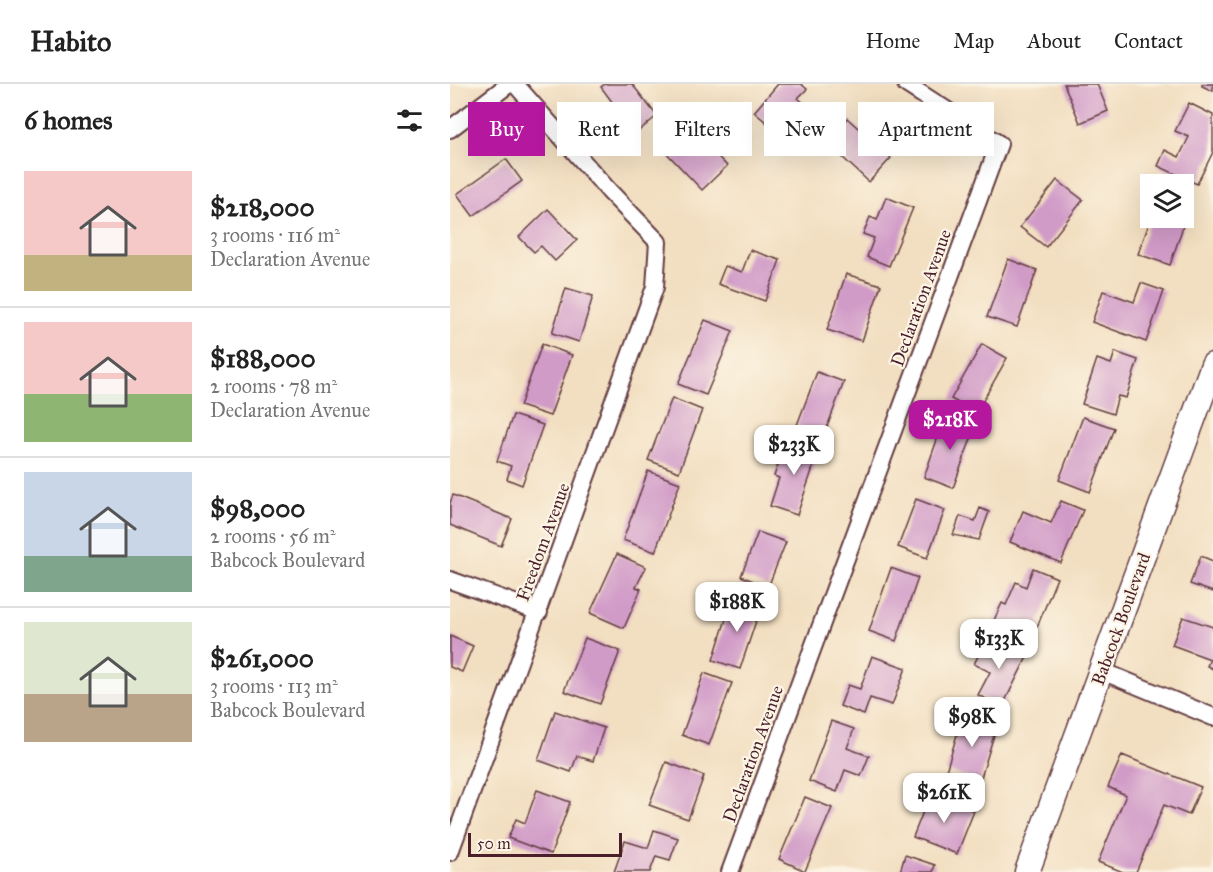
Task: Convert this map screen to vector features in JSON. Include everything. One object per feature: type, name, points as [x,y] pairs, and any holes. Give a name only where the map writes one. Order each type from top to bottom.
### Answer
[{"type":"street","points":[[450,129],[509,84]]},
{"type":"street","name":"Freedom Avenue","points":[[450,852],[539,612],[655,287],[658,242],[609,191],[515,84]]},
{"type":"street","name":"Declaration Avenue","points":[[730,872],[999,144],[906,84]]},
{"type":"street","name":"Babcock Boulevard","points":[[1027,872],[1213,365]]},
{"type":"street","points":[[450,580],[539,612]]},
{"type":"street","points":[[1102,671],[1213,717]]},
{"type":"building","points":[[605,84],[632,84],[653,111],[653,119],[641,129],[641,102],[612,102],[601,87]]},
{"type":"building","points":[[778,84],[801,84],[807,89],[798,98],[802,102],[764,102],[764,120],[754,112]]},
{"type":"building","points":[[1064,84],[1097,84],[1108,111],[1080,123]]},
{"type":"building","points":[[1202,84],[1213,84],[1213,91],[1202,86]]},
{"type":"building","points":[[1189,103],[1213,115],[1213,152],[1197,184],[1194,183],[1194,174],[1175,174],[1158,166],[1165,150],[1179,157],[1189,137],[1175,131]]},
{"type":"building","points":[[846,119],[858,128],[858,156],[889,156],[891,158],[869,182],[841,156],[846,156]]},
{"type":"building","points":[[669,156],[717,156],[727,166],[702,190]]},
{"type":"building","points":[[506,159],[522,181],[473,216],[457,194]]},
{"type":"building","points":[[1057,180],[1083,200],[1046,247],[1020,227]]},
{"type":"building","points":[[886,197],[913,208],[889,266],[867,257],[874,238],[863,234],[870,217],[877,220]]},
{"type":"building","points":[[548,209],[577,240],[555,261],[541,246],[534,252],[519,237]]},
{"type":"building","points":[[1147,228],[1183,228],[1170,265],[1138,254]]},
{"type":"building","points":[[750,250],[780,260],[765,301],[718,284],[725,266],[742,272]]},
{"type":"building","points":[[1008,259],[1037,270],[1017,327],[987,317]]},
{"type":"building","points":[[846,274],[881,285],[862,341],[827,330]]},
{"type":"building","points":[[1141,283],[1164,291],[1146,342],[1092,322],[1103,291],[1134,302]]},
{"type":"building","points":[[566,288],[593,296],[579,342],[552,333]]},
{"type":"building","points":[[705,320],[733,331],[706,395],[678,384]]},
{"type":"building","points":[[542,344],[572,355],[550,416],[520,406]]},
{"type":"building","points":[[982,344],[1007,358],[976,413],[951,399]]},
{"type":"building","points":[[1115,352],[1138,360],[1126,398],[1118,396],[1113,414],[1082,404],[1097,359],[1111,364]]},
{"type":"building","points":[[817,372],[844,382],[824,435],[797,425]]},
{"type":"building","points":[[672,398],[702,410],[679,472],[648,460]]},
{"type":"building","points":[[946,414],[976,425],[953,488],[924,477]]},
{"type":"building","points":[[513,415],[543,425],[522,485],[507,479],[511,466],[497,461]]},
{"type":"building","points":[[1083,417],[1114,428],[1090,492],[1059,480]]},
{"type":"building","points":[[786,442],[803,447],[805,442],[820,447],[797,515],[770,506],[779,478],[774,476]]},
{"type":"building","points":[[648,471],[680,483],[655,552],[623,540]]},
{"type":"building","points":[[453,495],[512,519],[501,546],[450,525],[450,503]]},
{"type":"building","points":[[916,499],[945,510],[927,558],[898,547]]},
{"type":"building","points":[[1061,501],[1083,510],[1061,563],[1010,542],[1023,511],[1051,523]]},
{"type":"building","points":[[980,508],[989,512],[979,540],[953,535],[960,516],[975,521]]},
{"type":"building","points":[[758,532],[786,542],[768,587],[741,576]]},
{"type":"building","points":[[617,554],[646,567],[636,587],[641,589],[624,628],[590,613]]},
{"type":"building","points":[[1201,556],[1213,561],[1213,592],[1190,584]]},
{"type":"building","points":[[891,568],[918,578],[896,641],[869,631]]},
{"type":"building","points":[[1033,568],[1057,578],[1033,637],[994,620],[1002,603],[1006,605],[1016,582],[1026,587]]},
{"type":"building","points":[[733,597],[761,606],[740,669],[713,660]]},
{"type":"building","points":[[1183,617],[1213,627],[1213,669],[1207,666],[1210,659],[1172,645]]},
{"type":"building","points":[[450,636],[473,646],[462,672],[450,667]]},
{"type":"building","points":[[988,637],[1027,657],[1002,707],[978,695],[990,672],[974,664]]},
{"type":"building","points":[[585,638],[620,651],[600,704],[564,691]]},
{"type":"building","points":[[872,656],[906,668],[892,705],[870,698],[864,715],[840,706],[848,685],[860,689]]},
{"type":"building","points":[[704,673],[732,683],[709,745],[682,735]]},
{"type":"building","points":[[555,711],[604,728],[593,761],[577,756],[571,772],[538,760]]},
{"type":"building","points":[[963,715],[997,725],[980,781],[946,771]]},
{"type":"building","points":[[831,721],[854,729],[847,748],[869,756],[861,776],[845,770],[837,792],[809,781]]},
{"type":"building","points":[[1122,755],[1201,787],[1189,815],[1164,805],[1136,872],[1123,872],[1098,862],[1126,795],[1108,787]]},
{"type":"building","points":[[666,762],[704,776],[688,819],[649,805]]},
{"type":"building","points":[[537,790],[570,802],[551,854],[508,838],[516,819],[525,823]]},
{"type":"building","points":[[930,794],[974,811],[957,854],[913,837]]},
{"type":"building","points":[[805,797],[832,808],[805,871],[779,859]]},
{"type":"building","points":[[654,830],[678,838],[670,860],[656,856],[650,872],[614,872],[625,841],[648,848]]},
{"type":"building","points":[[905,855],[935,865],[933,872],[900,872]]}]
